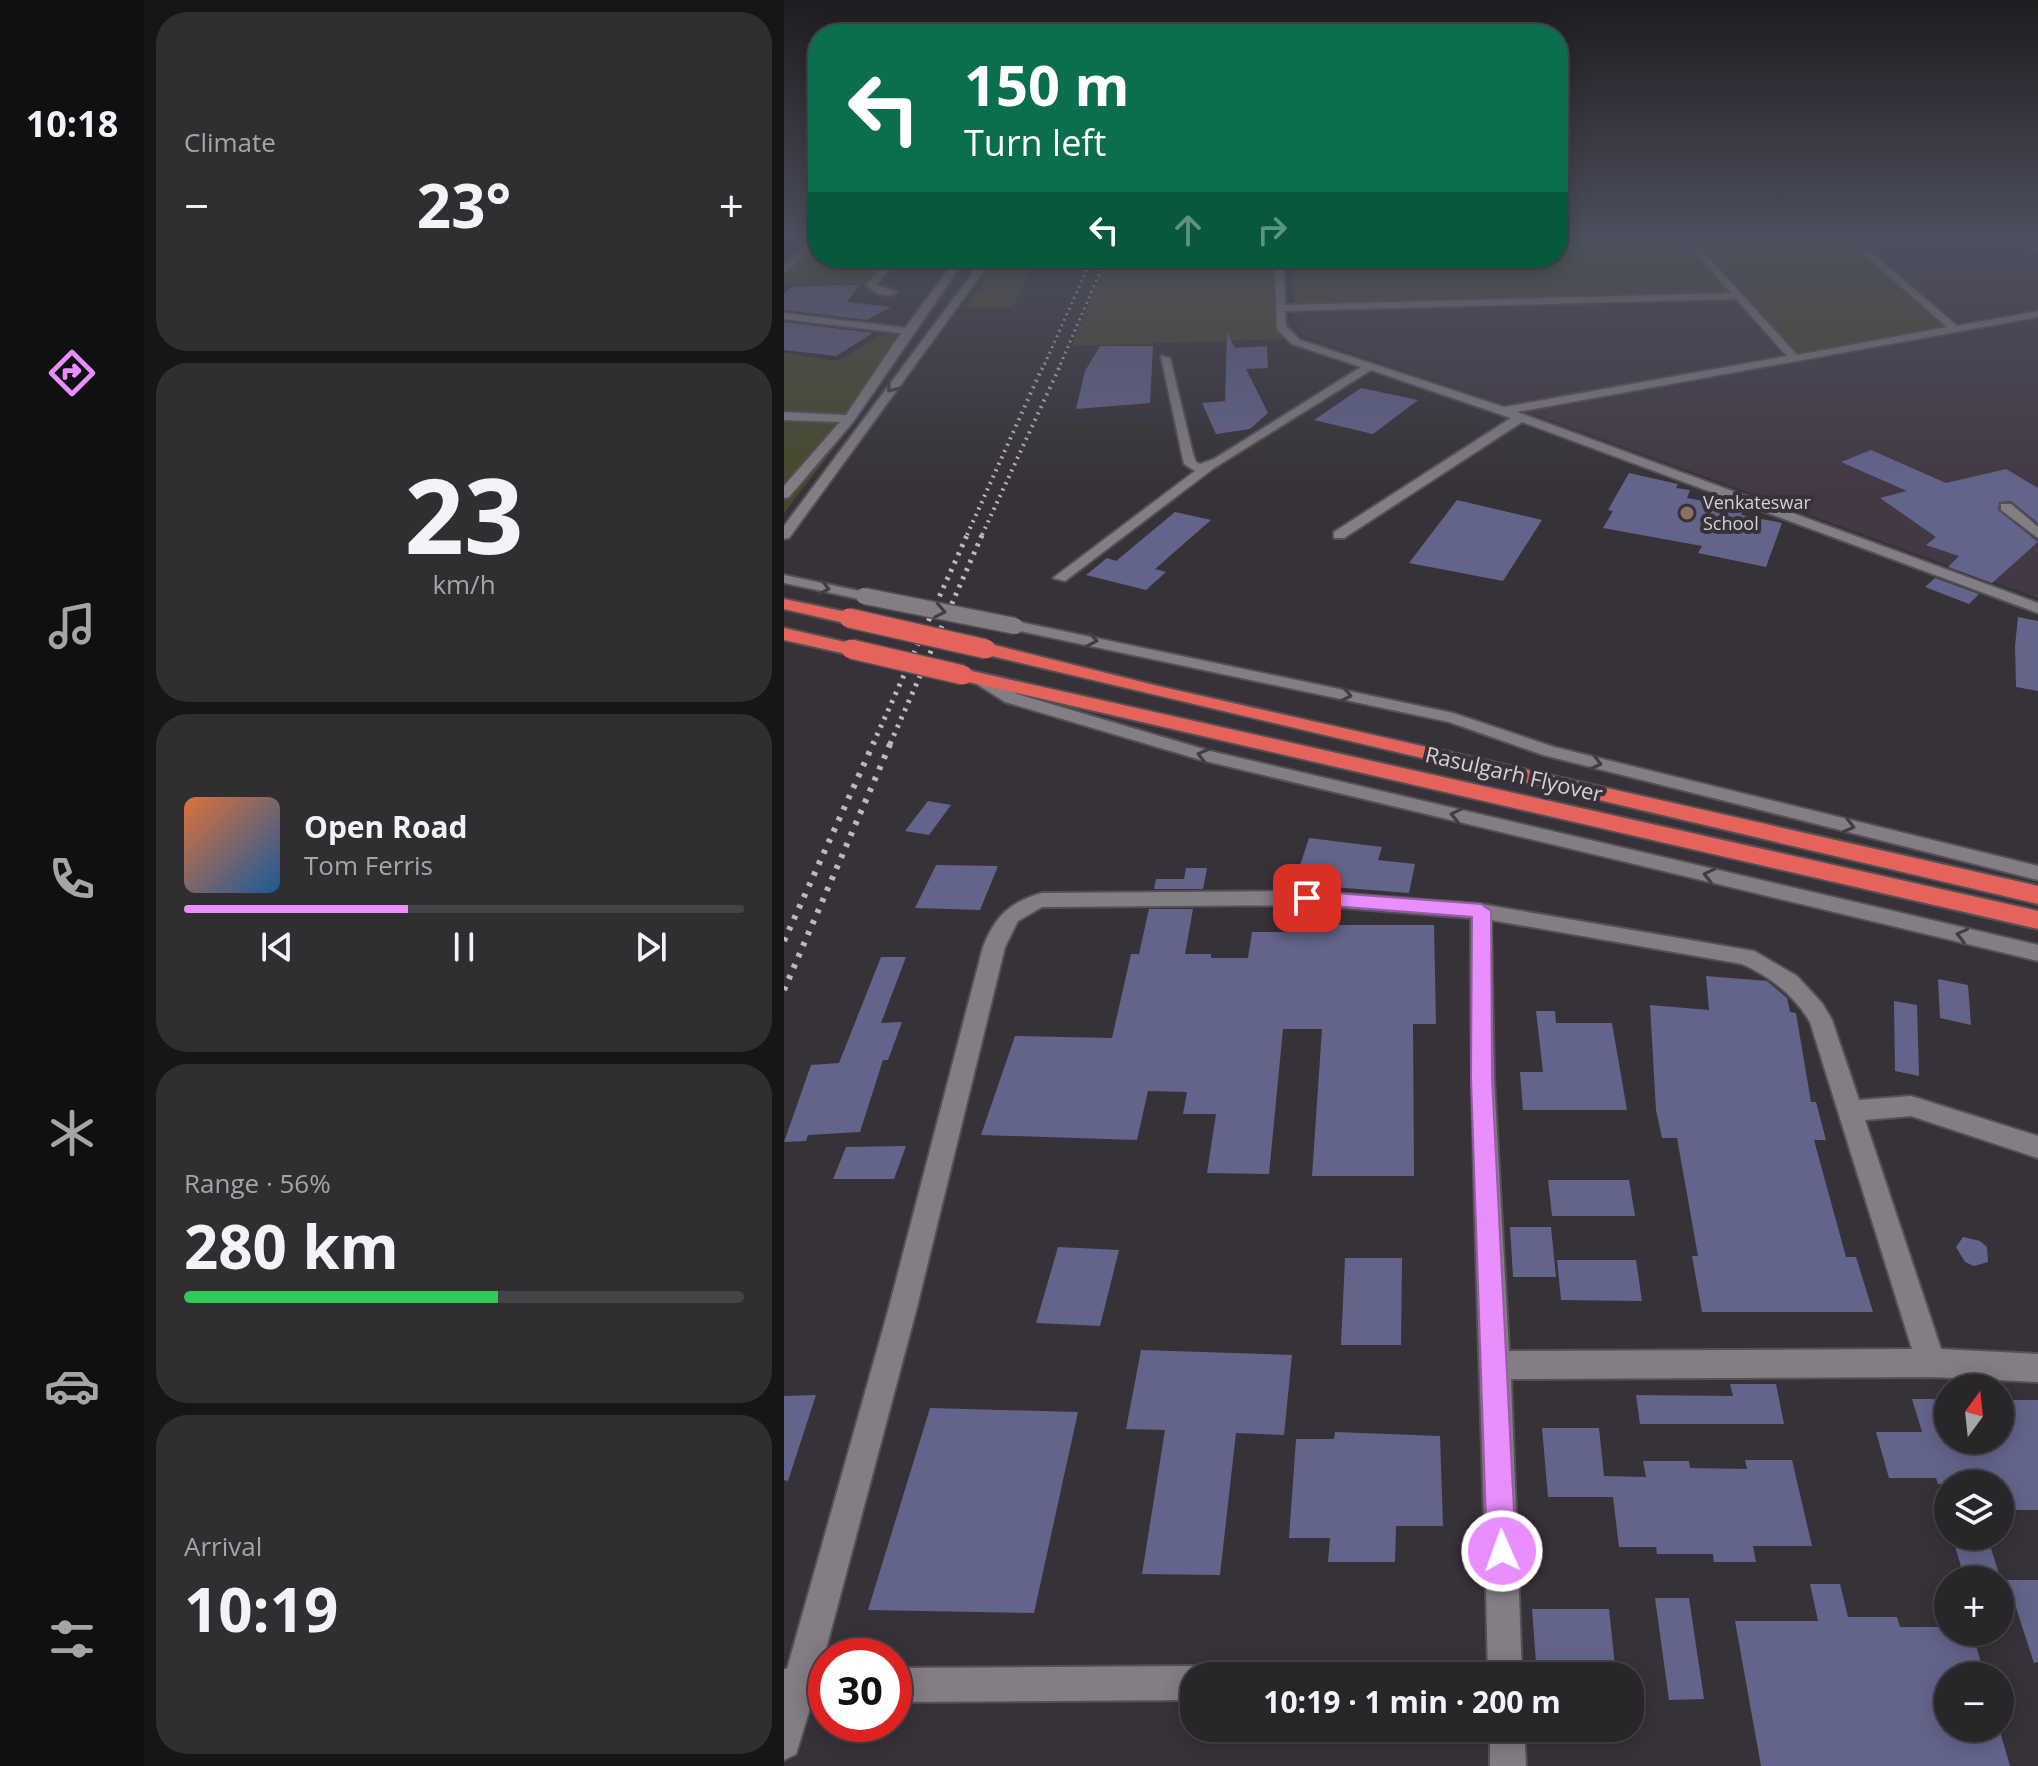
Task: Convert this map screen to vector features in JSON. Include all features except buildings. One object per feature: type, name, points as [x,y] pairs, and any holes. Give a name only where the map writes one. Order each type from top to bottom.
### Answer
[{"type":"highway","name":"Rasulgarh Flyover","points":[[784,604],[2038,895]]},
{"type":"highway","name":"Rasulgarh Flyover","points":[[784,634],[2038,920]]},
{"type":"street","points":[[820,320],[908,331]]},
{"type":"street","points":[[784,494],[849,419],[917,320]]},
{"type":"street","points":[[784,535],[939,320]]},
{"type":"street","points":[[1281,320],[1287,337],[1367,368],[1521,417],[2038,608]]},
{"type":"street","points":[[1759,320],[1794,358]]},
{"type":"street","points":[[1945,320],[1955,329]]},
{"type":"street","points":[[1503,411],[2003,320]]},
{"type":"street","points":[[1165,358],[1190,464],[1208,467]]},
{"type":"street","points":[[1060,578],[1208,467],[1367,368]]},
{"type":"street","points":[[784,416],[849,419]]},
{"type":"street","points":[[1339,535],[1521,417]]},
{"type":"street","points":[[2006,507],[2038,534]]},
{"type":"street","points":[[784,579],[1453,718],[1564,755],[2038,873]]},
{"type":"street","points":[[970,677],[1011,698],[1207,756],[2038,953]]},
{"type":"street","points":[[784,1742],[803,1685],[902,1311],[994,947],[1008,916],[1026,904],[1042,900],[1307,898],[1481,911],[1746,957],[1777,970],[1806,994],[1821,1020],[1931,1363]]},
{"type":"street","points":[[1481,911],[1482,1078],[1496,1365],[1505,1662]]},
{"type":"street","points":[[1850,1111],[1911,1106],[2038,1147]]},
{"type":"street","points":[[1496,1365],[1931,1363],[2038,1368]]},
{"type":"street","points":[[912,1685],[1180,1683]]},
{"type":"street","points":[[1507,1742],[1508,1766]]},
{"type":"shaded area","points":[[1296,320],[2038,320],[2038,598],[1550,420],[1303,336]]},
{"type":"green space","points":[[1082,320],[1280,320],[1280,330],[1287,339],[1072,346]]},
{"type":"green space","points":[[1759,320],[1945,320],[1955,329],[1794,358]]},
{"type":"green space","points":[[885,333],[898,335],[845,422],[854,422],[784,513],[784,353],[837,361]]},
{"type":"railway","points":[[1042,370],[1064,320]]},
{"type":"railway","points":[[1058,370],[1079,320]]},
{"type":"railway","points":[[967,535],[1042,368]]},
{"type":"railway","points":[[982,535],[1059,368]]},
{"type":"railway","points":[[873,744],[968,533]]},
{"type":"railway","points":[[890,744],[983,533]]},
{"type":"railway","points":[[784,941],[874,742]]},
{"type":"railway","points":[[784,990],[891,742]]},
{"type":"place","name":"Venkateswar School","points":[[1687,513]]},
{"type":"route","points":[[1307,898],[1481,911],[1482,1078],[1502,1551]]}]
